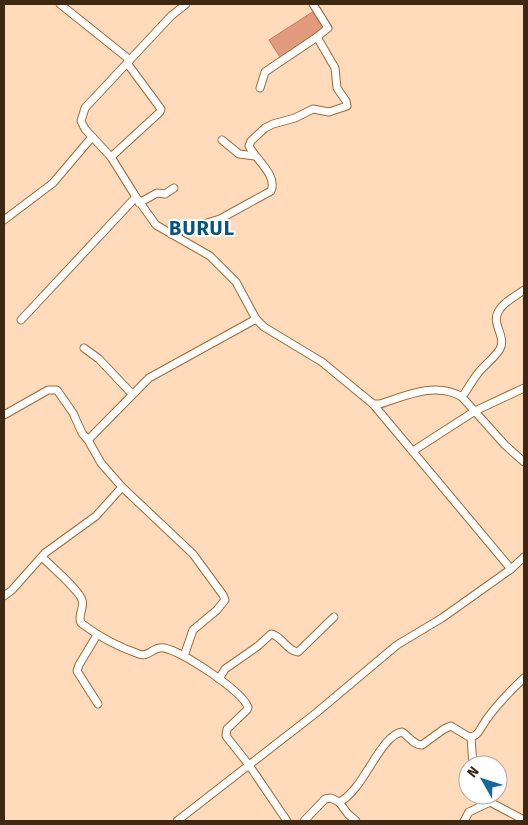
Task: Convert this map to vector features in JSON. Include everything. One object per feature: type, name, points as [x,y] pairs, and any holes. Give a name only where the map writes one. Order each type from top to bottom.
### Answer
[{"type":"street","points":[[60,4],[128,61],[161,109],[111,157]]},
{"type":"street","points":[[186,4],[171,16],[85,108],[81,121],[92,137],[111,157],[137,200],[156,225],[204,252],[232,278],[239,286],[256,320],[264,327],[322,362],[373,404],[511,570]]},
{"type":"street","points":[[260,88],[265,72],[328,28],[313,4]]},
{"type":"street","points":[[171,234],[220,219],[271,191],[270,175],[249,149],[249,144],[269,126],[295,118],[313,109],[329,112],[347,106],[346,101],[337,88],[335,68],[317,37]]},
{"type":"street","points":[[4,220],[52,184],[92,137]]},
{"type":"street","points":[[222,140],[239,154],[255,156]]},
{"type":"street","points":[[21,320],[137,200],[158,192],[165,194],[174,188]]},
{"type":"street","points":[[462,397],[502,344],[502,338],[496,323],[499,310],[504,304],[524,290]]},
{"type":"street","points":[[88,440],[149,378],[256,320]]},
{"type":"street","points":[[84,348],[99,359],[132,394]]},
{"type":"street","points":[[413,451],[475,411],[524,388]]},
{"type":"street","points":[[4,415],[48,390],[57,390],[101,463],[122,487],[189,550],[224,595],[225,600],[223,604],[193,630],[184,656]]},
{"type":"street","points":[[373,404],[380,404],[428,390],[457,394],[462,397],[505,445],[524,462]]},
{"type":"street","points":[[4,596],[12,590],[51,547],[96,516],[122,487]]},
{"type":"street","points":[[177,821],[316,713],[397,646],[442,618],[511,570],[524,556]]},
{"type":"street","points":[[42,557],[80,595],[83,604],[79,620],[97,635],[139,654],[147,654],[156,648],[163,648],[184,656],[219,680],[248,705],[248,710],[227,729],[225,734],[249,765],[287,821]]},
{"type":"street","points":[[219,680],[225,669],[258,646],[271,634],[276,635],[294,651],[298,652],[334,617]]},
{"type":"street","points":[[97,635],[77,671],[98,704]]},
{"type":"street","points":[[471,737],[477,734],[490,713],[524,678]]},
{"type":"street","points":[[339,802],[352,792],[386,744],[399,732],[404,733],[418,745],[427,743],[447,727],[455,727],[471,737]]},
{"type":"street","points":[[471,737],[472,755]]},
{"type":"street","points":[[304,821],[325,799],[331,798],[339,802],[356,821]]},
{"type":"street","points":[[464,821],[469,812],[490,802],[524,820]]},
{"type":"building","points":[[314,11],[324,29],[280,57],[269,40]]},
{"type":"district","name":"BURUL","points":[[202,228]]}]
